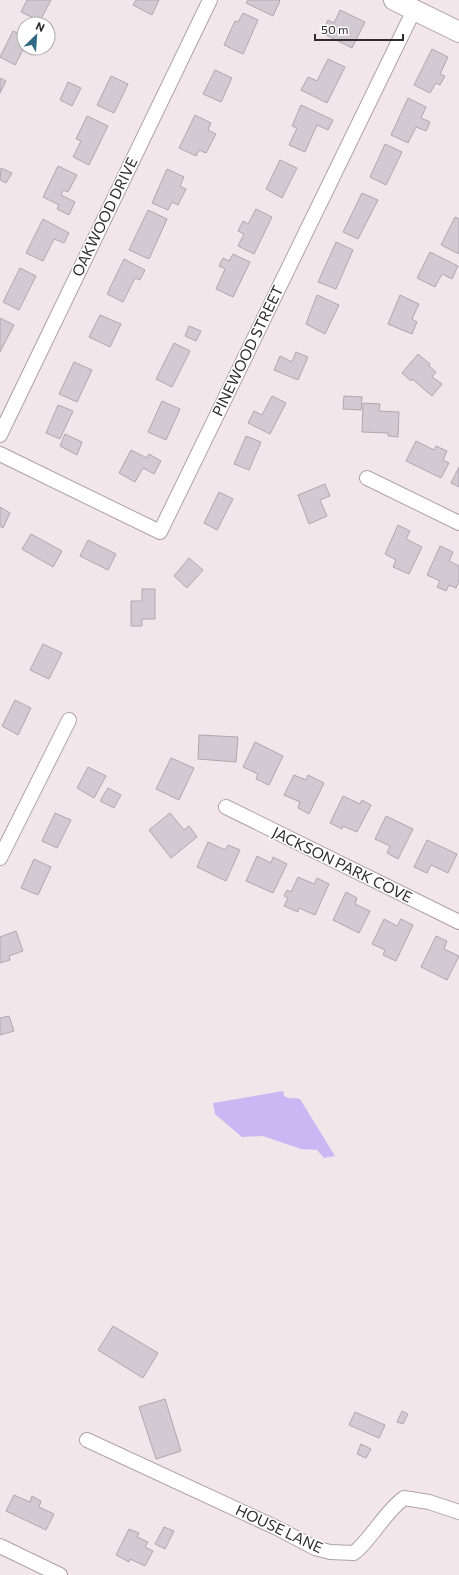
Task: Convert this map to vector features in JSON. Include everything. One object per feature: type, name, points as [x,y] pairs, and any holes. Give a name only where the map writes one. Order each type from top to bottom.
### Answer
[{"type":"street","name":"OAKWOOD DRIVE","points":[[0,434],[210,0]]},
{"type":"street","points":[[394,0],[459,32]]},
{"type":"street","name":"PINEWOOD STREET","points":[[0,454],[160,532],[414,10]]},
{"type":"street","points":[[367,478],[459,523]]},
{"type":"street","points":[[0,858],[69,720]]},
{"type":"street","name":"JACKSON PARK COVE","points":[[226,807],[459,922]]},
{"type":"street","name":"HOUSE LANE","points":[[87,1440],[277,1528],[315,1548],[330,1552],[354,1553],[363,1546],[395,1504],[404,1498],[429,1502],[459,1512]]},
{"type":"street","points":[[0,1546],[60,1575]]},
{"type":"shaded area","points":[[283,1091],[284,1096],[286,1097],[300,1099],[335,1156],[324,1158],[317,1150],[301,1149],[263,1136],[242,1137],[215,1114],[213,1103]]},
{"type":"building","points":[[27,0],[51,0],[43,16],[29,16],[21,12]]},
{"type":"building","points":[[136,0],[159,0],[152,15],[133,5]]},
{"type":"building","points":[[248,0],[280,1],[273,16],[246,3]]},
{"type":"building","points":[[340,10],[365,22],[352,48],[322,33],[328,20],[334,23]]},
{"type":"building","points":[[243,13],[258,20],[243,54],[224,45],[235,21],[238,22]]},
{"type":"building","points":[[13,31],[16,32],[16,56],[20,56],[15,65],[0,57]]},
{"type":"building","points":[[432,49],[448,57],[440,74],[445,76],[440,85],[436,83],[430,93],[414,85]]},
{"type":"building","points":[[328,59],[345,67],[327,103],[301,90],[308,77],[317,81]]},
{"type":"building","points":[[215,70],[232,78],[221,102],[203,94]]},
{"type":"building","points":[[111,76],[128,84],[114,113],[97,105]]},
{"type":"building","points":[[0,78],[6,81],[0,93]]},
{"type":"building","points":[[68,82],[81,88],[72,106],[60,100]]},
{"type":"building","points":[[408,98],[426,107],[421,118],[430,122],[426,131],[416,127],[408,143],[391,135]]},
{"type":"building","points":[[301,105],[333,120],[328,130],[317,125],[305,152],[289,145],[297,128],[292,126]]},
{"type":"building","points":[[195,115],[211,123],[208,130],[216,134],[206,153],[199,150],[196,156],[179,148]]},
{"type":"building","points":[[87,116],[108,126],[89,165],[73,157],[81,141],[76,139]]},
{"type":"building","points":[[385,144],[402,152],[386,185],[370,177]]},
{"type":"building","points":[[280,160],[297,168],[282,198],[266,189]]},
{"type":"building","points":[[58,166],[77,175],[68,192],[63,190],[61,195],[75,202],[69,215],[57,209],[59,205],[43,197]]},
{"type":"building","points":[[1,168],[12,173],[6,183],[0,180]]},
{"type":"building","points":[[167,169],[184,177],[180,186],[186,189],[178,205],[172,202],[168,210],[152,203]]},
{"type":"building","points":[[362,193],[378,200],[358,239],[343,232]]},
{"type":"building","points":[[256,209],[272,217],[254,254],[238,246],[244,234],[238,231],[243,221],[248,224]]},
{"type":"building","points":[[148,210],[167,219],[149,259],[129,250]]},
{"type":"building","points":[[455,217],[459,219],[459,254],[441,245]]},
{"type":"building","points":[[43,219],[69,233],[64,243],[54,239],[43,261],[26,253]]},
{"type":"building","points":[[336,242],[353,250],[336,289],[318,282]]},
{"type":"building","points":[[430,252],[458,266],[452,279],[442,274],[435,287],[417,278]]},
{"type":"building","points":[[233,254],[250,262],[233,297],[216,289],[225,269],[219,266],[223,258],[229,261]]},
{"type":"building","points":[[124,259],[145,270],[140,280],[135,278],[123,302],[107,294]]},
{"type":"building","points":[[20,268],[36,276],[19,310],[3,302]]},
{"type":"building","points":[[317,295],[339,305],[325,334],[306,324]]},
{"type":"building","points":[[400,295],[419,304],[412,319],[417,322],[412,334],[388,324]]},
{"type":"building","points":[[100,315],[121,324],[110,347],[89,337]]},
{"type":"building","points":[[0,318],[14,325],[0,352]]},
{"type":"building","points":[[189,326],[201,331],[196,341],[185,336]]},
{"type":"building","points":[[174,343],[190,351],[172,387],[156,379]]},
{"type":"building","points":[[296,352],[308,357],[298,380],[274,370],[280,356],[292,362]]},
{"type":"building","points":[[418,354],[430,364],[429,366],[436,372],[432,377],[442,384],[432,396],[412,379],[411,381],[402,373]]},
{"type":"building","points":[[74,362],[92,370],[77,402],[59,394]]},
{"type":"building","points":[[272,396],[286,403],[270,434],[248,423],[254,411],[262,415]]},
{"type":"building","points":[[344,396],[362,397],[361,410],[343,409]]},
{"type":"building","points":[[162,401],[180,409],[166,440],[148,432]]},
{"type":"building","points":[[363,403],[380,404],[379,411],[399,412],[398,437],[388,436],[388,433],[362,432]]},
{"type":"building","points":[[58,405],[73,411],[60,439],[46,433]]},
{"type":"building","points":[[65,434],[82,442],[77,455],[60,446]]},
{"type":"building","points":[[246,436],[261,442],[249,470],[234,464]]},
{"type":"building","points":[[416,441],[434,450],[436,446],[447,451],[443,460],[449,463],[441,478],[406,461]]},
{"type":"building","points":[[131,450],[147,458],[149,454],[161,461],[154,474],[143,468],[135,482],[119,473]]},
{"type":"building","points":[[459,467],[459,487],[451,483]]},
{"type":"building","points":[[325,484],[330,496],[320,500],[327,516],[309,524],[298,495]]},
{"type":"building","points":[[219,492],[233,499],[217,530],[204,523]]},
{"type":"building","points":[[0,507],[10,513],[3,528],[0,526]]},
{"type":"building","points":[[398,525],[410,531],[406,539],[422,547],[409,574],[393,567],[396,560],[385,554]]},
{"type":"building","points":[[31,534],[62,551],[53,567],[22,549]]},
{"type":"building","points":[[88,540],[116,554],[108,570],[80,556]]},
{"type":"building","points":[[440,546],[453,552],[449,561],[459,566],[459,581],[456,588],[449,585],[446,591],[437,587],[440,581],[427,575]]},
{"type":"building","points":[[189,558],[203,570],[187,588],[174,576]]},
{"type":"building","points":[[142,589],[155,589],[155,619],[142,619],[142,626],[131,626],[131,601],[142,601]]},
{"type":"building","points":[[43,644],[62,653],[49,679],[30,670]]},
{"type":"building","points":[[15,700],[31,708],[18,735],[2,726]]},
{"type":"building","points":[[199,735],[238,737],[236,762],[198,759]]},
{"type":"building","points":[[255,742],[283,756],[269,785],[256,779],[258,774],[243,767]]},
{"type":"building","points":[[171,758],[194,768],[179,800],[156,789]]},
{"type":"building","points":[[88,767],[106,776],[94,798],[77,788]]},
{"type":"building","points":[[294,775],[306,780],[308,775],[324,783],[309,814],[298,808],[300,802],[284,795]]},
{"type":"building","points":[[108,788],[121,795],[114,808],[100,801]]},
{"type":"building","points":[[343,796],[360,804],[362,800],[371,805],[357,832],[343,826],[342,829],[330,823]]},
{"type":"building","points":[[55,813],[71,820],[57,848],[42,841]]},
{"type":"building","points":[[170,813],[184,830],[189,826],[197,837],[171,858],[149,830]]},
{"type":"building","points":[[386,816],[413,829],[398,859],[387,853],[390,846],[375,839]]},
{"type":"building","points":[[427,840],[457,854],[448,873],[431,865],[427,873],[414,867]]},
{"type":"building","points":[[208,842],[225,850],[228,845],[240,850],[226,881],[197,867]]},
{"type":"building","points":[[257,856],[271,863],[273,857],[287,864],[273,893],[246,881]]},
{"type":"building","points":[[34,859],[51,867],[38,895],[21,888]]},
{"type":"building","points":[[298,877],[314,884],[317,878],[329,884],[315,915],[299,908],[298,912],[284,906],[288,898],[284,896],[287,890],[291,892]]},
{"type":"building","points":[[346,892],[357,898],[355,904],[370,911],[359,933],[333,920]]},
{"type":"building","points":[[384,919],[397,926],[401,919],[413,925],[396,961],[383,955],[385,950],[372,944]]},
{"type":"building","points":[[16,931],[23,951],[9,956],[10,960],[0,963],[0,937]]},
{"type":"building","points":[[436,936],[447,941],[444,949],[459,956],[447,980],[421,967]]},
{"type":"building","points":[[9,1016],[14,1031],[0,1035],[0,1018]]},
{"type":"building","points":[[113,1326],[158,1353],[143,1378],[98,1350]]},
{"type":"building","points":[[165,1399],[181,1451],[156,1459],[139,1407]]},
{"type":"building","points":[[402,1411],[408,1414],[403,1424],[397,1422]]},
{"type":"building","points":[[355,1412],[385,1425],[379,1438],[349,1425]]},
{"type":"building","points":[[361,1444],[371,1449],[366,1458],[357,1454]]},
{"type":"building","points":[[14,1495],[30,1502],[32,1496],[41,1501],[39,1507],[54,1514],[46,1530],[6,1511]]},
{"type":"building","points":[[164,1527],[174,1531],[165,1549],[155,1544]]},
{"type":"building","points":[[129,1529],[139,1533],[137,1537],[148,1542],[145,1547],[153,1551],[145,1566],[130,1559],[129,1562],[116,1555]]}]
